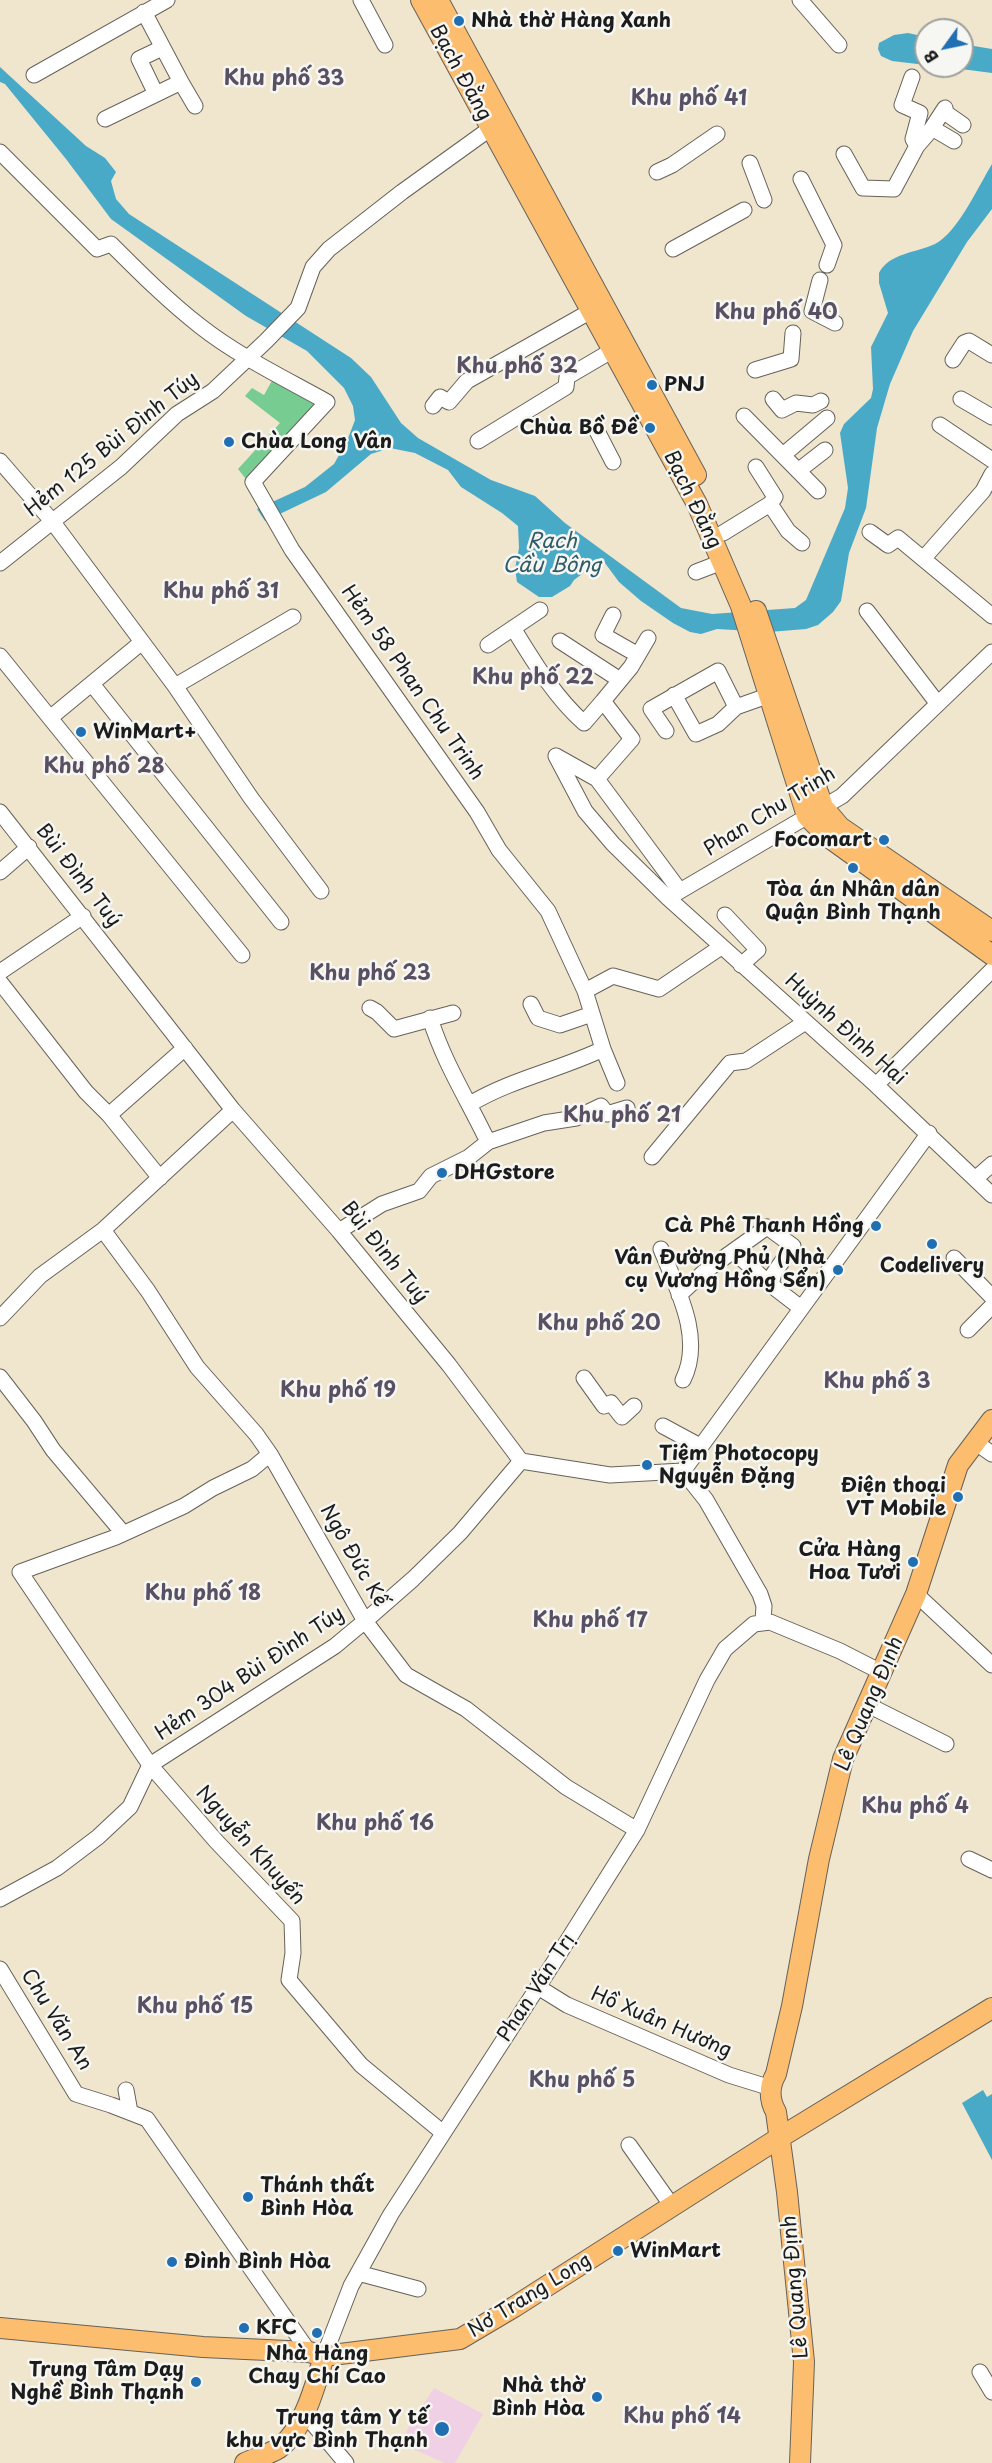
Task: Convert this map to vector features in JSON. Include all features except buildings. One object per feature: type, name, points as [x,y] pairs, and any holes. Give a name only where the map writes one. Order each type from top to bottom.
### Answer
[{"type":"main road","name":"Bạch Đằng","points":[[421,0],[498,125],[598,308],[710,502],[723,533],[815,812],[992,931]]},
{"type":"main road","name":"Bạch Đằng","points":[[438,0],[498,125]]},
{"type":"main road","name":"Bạch Đằng","points":[[598,308],[613,350],[697,504],[722,562],[747,604]]},
{"type":"main road","name":"Bạch Đằng","points":[[759,641],[770,695],[815,812],[827,836],[992,955]]},
{"type":"main road","name":"Lê Quang Định","points":[[800,2463],[804,2362],[776,2112],[779,2105],[779,2084],[773,2081],[792,2006],[819,1859],[843,1759],[916,1594],[958,1465],[992,1420]]},
{"type":"main road","name":"Nơ Trang Long","points":[[0,2328],[203,2347],[316,2354],[460,2339],[779,2138],[992,2008]]},
{"type":"main road","name":"Phan Văn Trị","points":[[245,2463],[280,2447],[296,2427],[311,2397],[316,2354]]},
{"type":"street","points":[[34,75],[167,0]]},
{"type":"street","points":[[360,0],[385,45]]},
{"type":"street","points":[[800,0],[839,45]]},
{"type":"street","points":[[144,12],[195,106]]},
{"type":"street","points":[[156,94],[139,59],[162,48]]},
{"type":"street","points":[[912,77],[902,105],[920,113],[914,139],[917,146]]},
{"type":"street","points":[[105,119],[181,82]]},
{"type":"street","points":[[844,154],[863,188],[894,189],[917,146],[944,110],[963,125]]},
{"type":"street","name":"Hẻm 125 Bùi Đình Túy","points":[[0,563],[121,467],[177,414],[213,391],[249,358],[298,308],[313,267],[329,249],[382,207],[498,125]]},
{"type":"street","points":[[932,128],[954,141]]},
{"type":"street","points":[[657,172],[672,165],[717,134]]},
{"type":"street","points":[[0,152],[97,249],[111,244],[157,289],[200,326],[249,358]]},
{"type":"street","points":[[750,163],[764,200]]},
{"type":"street","points":[[801,179],[834,245],[827,265]]},
{"type":"street","points":[[673,249],[744,210]]},
{"type":"street","points":[[820,280],[812,311],[835,323]]},
{"type":"street","points":[[433,406],[440,397],[449,402],[467,381],[598,308]]},
{"type":"street","points":[[754,370],[791,359],[793,333]]},
{"type":"street","points":[[953,360],[964,343],[969,341],[992,355]]},
{"type":"street","points":[[478,441],[566,387],[567,377],[613,350]]},
{"type":"street","name":"Hẻm 58 Phan Chu Trinh","points":[[249,358],[327,402],[253,482],[287,542],[477,812],[499,850],[548,911],[585,991],[616,1083]]},
{"type":"street","points":[[773,399],[782,410],[796,403],[813,405],[821,401]]},
{"type":"street","points":[[961,399],[992,417]]},
{"type":"street","points":[[744,416],[818,491]]},
{"type":"street","points":[[783,455],[827,418]]},
{"type":"street","points":[[940,424],[992,460]]},
{"type":"street","points":[[597,430],[613,462]]},
{"type":"street","points":[[798,471],[825,450]]},
{"type":"street","points":[[0,461],[52,521],[175,687],[251,798],[321,891]]},
{"type":"street","points":[[723,533],[770,504],[775,497],[756,466]]},
{"type":"street","points":[[923,559],[983,491],[992,474]]},
{"type":"street","points":[[770,504],[788,531],[802,543]]},
{"type":"street","points":[[870,532],[888,545],[898,538],[992,616]]},
{"type":"street","points":[[696,572],[722,562]]},
{"type":"street","points":[[488,645],[540,610]]},
{"type":"street","points":[[867,611],[938,704]]},
{"type":"street","points":[[614,615],[603,635],[638,655]]},
{"type":"street","points":[[175,687],[293,617]]},
{"type":"street","points":[[513,628],[545,679],[570,710],[584,723],[620,680],[648,638]]},
{"type":"street","points":[[560,641],[620,680]]},
{"type":"street","points":[[50,718],[142,642]]},
{"type":"street","name":"Phan Chu Trinh","points":[[674,895],[842,796],[992,652]]},
{"type":"street","points":[[0,656],[242,955]]},
{"type":"street","points":[[666,731],[651,709],[718,671],[736,707]]},
{"type":"street","points":[[92,684],[281,922]]},
{"type":"street","points":[[674,695],[696,734],[718,724],[736,707],[770,695]]},
{"type":"street","points":[[597,779],[632,739],[603,700]]},
{"type":"street","points":[[556,756],[597,779],[674,895],[596,825],[585,811],[556,756]]},
{"type":"street","name":"Bùi Đình Tuý","points":[[0,812],[233,1110],[339,1231],[449,1365],[521,1461]]},
{"type":"street","points":[[0,872],[29,847]]},
{"type":"street","name":"Huỳnh Đình Hai","points":[[674,895],[741,965],[929,1133],[992,1195]]},
{"type":"street","points":[[725,915],[758,950],[741,965]]},
{"type":"street","points":[[0,972],[83,916]]},
{"type":"street","points":[[585,991],[613,976],[659,989],[721,946]]},
{"type":"street","points":[[876,1085],[992,970]]},
{"type":"street","points":[[0,982],[86,1092],[109,1115],[160,1178]]},
{"type":"street","points":[[531,1004],[538,1018],[560,1025],[592,1014]]},
{"type":"street","points":[[370,1008],[394,1029],[453,1013]]},
{"type":"street","points":[[430,1018],[452,1076],[470,1104],[488,1142]]},
{"type":"street","points":[[651,1157],[730,1063],[746,1061],[804,1023]]},
{"type":"street","points":[[109,1115],[186,1048]]},
{"type":"street","points":[[470,1104],[494,1090],[603,1049]]},
{"type":"street","points":[[339,1231],[382,1204],[418,1191],[431,1176],[468,1157],[488,1142],[544,1123],[576,1118],[601,1106],[607,1114],[627,1108]]},
{"type":"street","points":[[0,1318],[40,1276],[103,1230],[233,1110]]},
{"type":"street","points":[[683,1471],[929,1133]]},
{"type":"street","points":[[975,1179],[992,1164]]},
{"type":"street","points":[[679,1295],[704,1272],[767,1227],[793,1246],[774,1273],[771,1285]]},
{"type":"street","name":"Ngô Đức Kế","points":[[103,1230],[148,1291],[197,1367],[256,1434],[270,1454],[365,1621],[406,1675],[466,1709],[566,1787],[637,1830]]},
{"type":"street","points":[[661,1249],[679,1295],[692,1341],[692,1356],[683,1380]]},
{"type":"street","points":[[742,1258],[771,1285],[801,1308]]},
{"type":"street","points":[[954,1258],[992,1297]]},
{"type":"street","points":[[968,1330],[992,1306]]},
{"type":"street","points":[[0,1377],[34,1420],[53,1450],[123,1533],[184,1506],[213,1488],[252,1469],[270,1454]]},
{"type":"street","points":[[584,1378],[604,1406],[611,1403],[622,1417],[634,1406]]},
{"type":"street","points":[[663,1426],[700,1446]]},
{"type":"street","points":[[975,1442],[992,1454]]},
{"type":"street","points":[[521,1461],[610,1475],[683,1471]]},
{"type":"street","name":"Hẻm 304 Bùi Đình Túy","points":[[150,1765],[335,1646],[414,1579],[460,1533],[521,1461]]},
{"type":"street","points":[[683,1471],[706,1500],[760,1594],[764,1606],[763,1621],[776,1623],[809,1637],[883,1673]]},
{"type":"street","name":"Nguyễn Khuyến","points":[[123,1533],[20,1572],[150,1765],[216,1841],[292,1921],[293,1953],[289,1980],[361,2065],[442,2132]]},
{"type":"street","points":[[916,1594],[992,1665]]},
{"type":"street","name":"Phan Văn Trị","points":[[316,2354],[390,2214],[637,1830],[717,1662],[725,1650],[746,1629],[763,1621]]},
{"type":"street","points":[[868,1705],[946,1744]]},
{"type":"street","points":[[0,1899],[57,1868],[98,1837],[130,1808],[150,1765]]},
{"type":"street","points":[[969,1859],[992,1868]]},
{"type":"street","name":"Chu Văn An","points":[[0,1969],[76,2094],[147,2119],[316,2354]]},
{"type":"street","name":"Hồ Xuân Hương","points":[[538,1987],[567,2005],[729,2075],[773,2081]]},
{"type":"street","points":[[126,2090],[130,2112]]},
{"type":"street","points":[[629,2145],[672,2206]]},
{"type":"street","points":[[358,2273],[418,2289]]},
{"type":"street","points":[[980,2372],[992,2392]]},
{"type":"street","points":[[304,2413],[346,2463]]},
{"type":"shaded area","name":"Trung tâm Y tế khu vực Bình Thạnh","points":[[434,2388],[483,2414],[455,2463],[445,2463],[399,2443]]},
{"type":"green space","points":[[274,377],[321,404],[246,479],[238,469],[280,423],[245,396],[252,388],[264,395]]},
{"type":"water","points":[[914,34],[914,64],[892,61],[881,56],[878,49],[879,43],[894,35]]},
{"type":"water","points":[[974,46],[992,49],[992,73],[974,71]]},
{"type":"water","name":"Rạch Cầu Bông","points":[[0,67],[86,146],[105,158],[116,172],[111,181],[116,199],[129,214],[351,358],[371,377],[401,423],[418,438],[491,480],[535,496],[565,523],[681,608],[712,614],[795,608],[806,600],[845,508],[848,488],[840,433],[844,424],[871,398],[873,389],[871,347],[888,313],[879,283],[879,273],[889,261],[935,244],[952,230],[992,164],[992,209],[967,242],[913,331],[890,384],[877,428],[866,508],[849,553],[841,601],[833,612],[818,625],[806,629],[769,632],[717,629],[701,634],[690,632],[673,623],[641,601],[619,582],[602,559],[574,580],[570,586],[552,597],[539,597],[517,582],[515,569],[519,548],[518,526],[461,487],[448,470],[415,453],[390,448],[371,454],[326,492],[265,521],[257,509],[305,487],[334,464],[347,441],[355,420],[353,406],[344,388],[307,351],[246,316],[111,219],[66,159],[5,84],[0,82]]},
{"type":"water","points":[[983,2090],[987,2097],[992,2094],[992,2160],[962,2103]]},
{"type":"place","name":"Nhà thờ Hàng Xanh","points":[[459,21]]},
{"type":"place","name":"PNJ","points":[[652,385]]},
{"type":"place","name":"Chùa Bồ Đề","points":[[650,428]]},
{"type":"place","name":"Chùa Long Vân","points":[[229,442]]},
{"type":"place","name":"WinMart+","points":[[81,732]]},
{"type":"place","name":"Focomart","points":[[884,840]]},
{"type":"place","name":"Tòa án Nhân dân Quận Bình Thạnh","points":[[853,868]]},
{"type":"place","name":"DHGstore","points":[[442,1173]]},
{"type":"place","name":"Cà Phê Thanh Hồng","points":[[876,1226]]},
{"type":"place","name":"Codelivery","points":[[932,1244]]},
{"type":"place","name":"Vân Đường Phủ (Nhà cụ Vương Hồng Sển)","points":[[838,1270]]},
{"type":"place","name":"Tiệm Photocopy Nguyễn Đặng","points":[[647,1465]]},
{"type":"place","name":"Điện thoại VT Mobile","points":[[958,1497]]},
{"type":"place","name":"Cửa Hàng Hoa Tươi","points":[[913,1562]]},
{"type":"place","name":"Thánh thất Bình Hòa","points":[[248,2197]]},
{"type":"place","name":"WinMart","points":[[618,2251]]},
{"type":"place","name":"Đình Bình Hòa","points":[[172,2262]]},
{"type":"place","name":"KFC","points":[[244,2328]]},
{"type":"place","name":"Nhà Hàng Chay Chí Cao","points":[[317,2333]]},
{"type":"place","name":"Trung Tâm Dạy Nghề Bình Thạnh","points":[[196,2382]]},
{"type":"place","name":"Nhà thờ Bình Hòa","points":[[597,2397]]},
{"type":"place","name":"Trung tâm Y tế khu vực Bình Thạnh","points":[[442,2429]]},
{"type":"district","name":"Khu phố 33","points":[[284,79]]},
{"type":"district","name":"Khu phố 41","points":[[689,99]]},
{"type":"district","name":"Khu phố 40","points":[[776,313]]},
{"type":"district","name":"Khu phố 32","points":[[517,367]]},
{"type":"district","name":"Khu phố 31","points":[[221,592]]},
{"type":"district","name":"Khu phố 22","points":[[533,678]]},
{"type":"district","name":"Khu phố 28","points":[[104,767]]},
{"type":"district","name":"Khu phố 23","points":[[370,974]]},
{"type":"district","name":"Khu phố 21","points":[[622,1116]]},
{"type":"district","name":"Khu phố 20","points":[[599,1324]]},
{"type":"district","name":"Khu phố 3","points":[[877,1382]]},
{"type":"district","name":"Khu phố 19","points":[[338,1391]]},
{"type":"district","name":"Khu phố 18","points":[[203,1594]]},
{"type":"district","name":"Khu phố 17","points":[[590,1621]]},
{"type":"district","name":"Khu phố 4","points":[[915,1807]]},
{"type":"district","name":"Khu phố 16","points":[[375,1824]]},
{"type":"district","name":"Khu phố 15","points":[[195,2007]]},
{"type":"district","name":"Khu phố 5","points":[[582,2081]]},
{"type":"district","name":"Khu phố 14","points":[[682,2417]]}]
